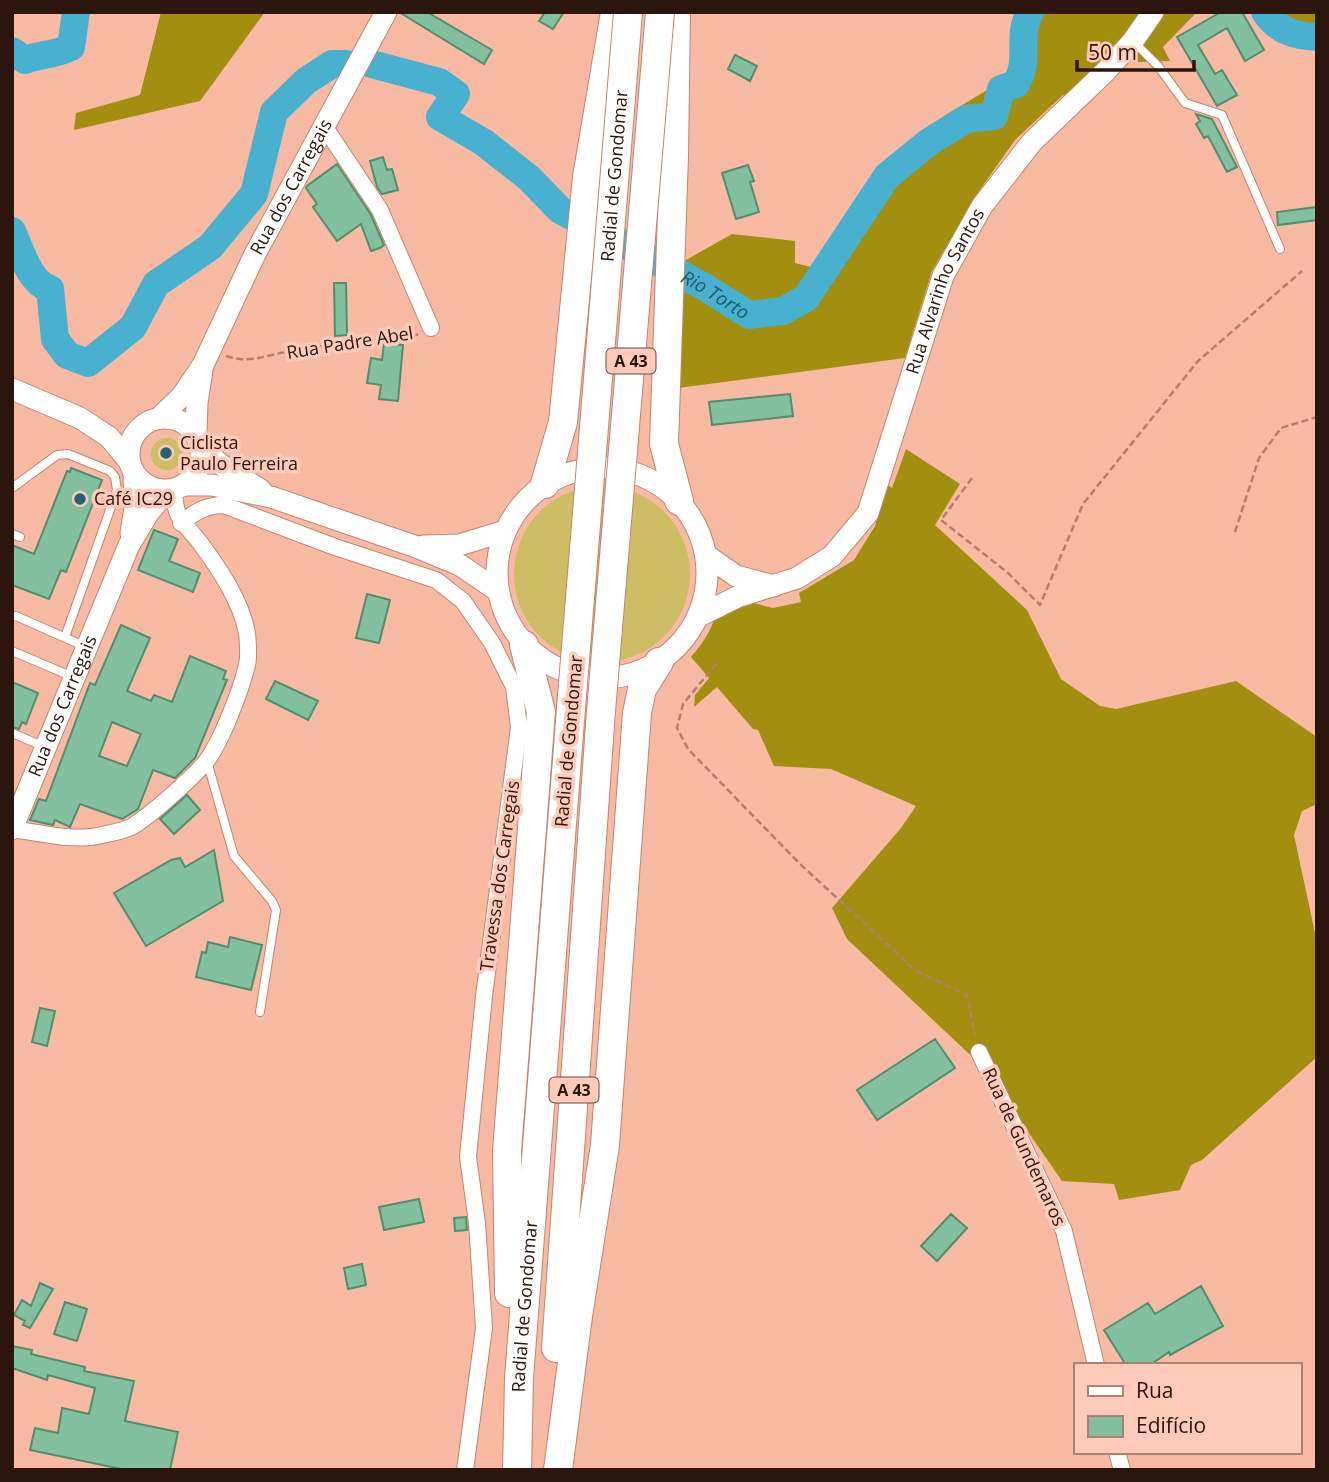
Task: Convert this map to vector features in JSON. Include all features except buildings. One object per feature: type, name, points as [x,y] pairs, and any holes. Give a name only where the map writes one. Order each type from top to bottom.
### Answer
[{"type":"highway","points":[[545,484],[564,422],[587,177],[615,12]]},
{"type":"highway","name":"Radial de Gondomar","points":[[517,1470],[519,1378],[628,12]]},
{"type":"highway","name":"Radial de Gondomar","points":[[555,1470],[553,1392],[601,711],[660,12]]},
{"type":"highway","name":"A 43","points":[[676,12],[664,444],[679,501]]},
{"type":"highway","name":"A 43","points":[[519,1378],[510,1325],[507,1151],[541,712],[524,645]]},
{"type":"highway","name":"A 43","points":[[555,1470],[605,1145],[637,713],[642,689],[659,662]]},
{"type":"street","name":"Rua dos Carregais","points":[[152,421],[182,396],[206,356],[255,254],[386,12]]},
{"type":"street","name":"Rua Alvarinho Santos","points":[[699,616],[737,597],[797,578],[832,556],[868,513],[949,264],[982,206],[1032,142],[1105,72],[1133,41],[1153,12]]},
{"type":"street","name":"Rua Padre Abel","points":[[324,126],[380,210],[430,328]]},
{"type":"street","name":"Rua dos Carregais","points":[[199,441],[197,403],[206,356]]},
{"type":"street","points":[[12,389],[80,418],[109,437],[144,484],[157,490],[212,485],[271,497],[414,546],[460,565],[498,591]]},
{"type":"street","points":[[80,418],[114,424],[173,419],[186,424],[220,464],[271,497]]},
{"type":"street","points":[[132,468],[129,447],[135,433],[152,421]]},
{"type":"street","points":[[175,488],[195,475],[201,462],[199,441]]},
{"type":"street","name":"Rua dos Carregais","points":[[129,545],[135,508],[132,468]]},
{"type":"street","points":[[604,468],[625,470],[645,477],[663,487],[679,501],[701,535],[708,575],[699,616],[676,649],[641,671],[600,679],[560,670],[524,645],[503,612],[496,570],[505,531],[515,513],[529,497],[545,484],[564,475],[583,469],[604,468]]},
{"type":"street","name":"Rua dos Carregais","points":[[12,829],[129,545],[149,512],[175,488]]},
{"type":"street","points":[[12,829],[81,838],[132,827],[185,784],[207,761],[238,695],[248,662],[247,633],[226,580],[199,542],[181,523],[174,508],[175,488]]},
{"type":"street","name":"Travessa dos Carregais","points":[[181,523],[198,510],[210,505],[224,505],[335,547],[436,580],[463,601],[492,643],[514,687],[519,727],[484,996],[468,1157],[477,1223],[484,1328],[465,1470]]},
{"type":"street","points":[[414,546],[458,545],[505,531]]},
{"type":"street","points":[[706,555],[736,576],[776,586]]},
{"type":"street","name":"Rua de Gundemaros","points":[[979,1052],[1064,1231],[1096,1363]]},
{"type":"lane","points":[[1133,41],[1158,66],[1185,103],[1222,115],[1280,249]]},
{"type":"lane","points":[[12,488],[57,455],[68,454],[79,458],[110,471],[115,477],[117,490],[65,638]]},
{"type":"lane","points":[[12,617],[16,616],[86,647]]},
{"type":"lane","points":[[12,651],[73,677]]},
{"type":"lane","points":[[12,733],[45,747]]},
{"type":"lane","points":[[207,761],[234,856],[272,901],[276,910],[260,1012]]},
{"type":"path","points":[[972,478],[941,520],[1008,573],[1040,605],[1083,504],[1198,361],[1302,271]]},
{"type":"path","name":"Rua Padre Abel","points":[[206,356],[245,361],[290,351],[363,341],[411,338],[430,328]]},
{"type":"path","points":[[1235,532],[1259,458],[1281,428],[1317,417]]},
{"type":"path","points":[[717,663],[682,704],[677,728],[688,749],[799,863],[916,971],[967,995],[979,1052]]},
{"type":"shaded area","points":[[161,12],[265,12],[200,101],[74,130],[76,113],[140,95]]},
{"type":"shaded area","points":[[1024,12],[1197,12],[1163,47],[1170,61],[1106,63],[1071,100],[1063,95],[1015,140],[977,194],[932,271],[905,358],[678,388],[686,260],[732,234],[795,241],[795,263],[811,267],[822,285],[890,180],[905,146],[944,116],[1017,72],[1018,22]]},
{"type":"shaded area","points":[[1269,12],[1317,12],[1317,47],[1280,24]]},
{"type":"shaded area","points":[[167,438],[178,443],[183,454],[178,465],[167,470],[156,465],[151,454],[156,443]]},
{"type":"shaded area","points":[[906,449],[960,484],[935,525],[1027,610],[1061,679],[1100,706],[1116,709],[1236,681],[1317,737],[1317,804],[1302,811],[1294,835],[1317,935],[1317,1057],[1202,1160],[1191,1165],[1180,1190],[1119,1200],[1114,1184],[1062,1181],[983,1067],[847,939],[832,908],[901,828],[916,806],[831,769],[774,766],[758,730],[753,729],[717,687],[694,707],[695,695],[709,678],[691,657],[711,627],[719,594],[773,608],[801,602],[799,593],[854,560],[875,526],[888,485],[892,488]]},
{"type":"shaded area","points":[[602,486],[636,493],[664,512],[683,540],[690,574],[683,608],[664,636],[636,655],[602,662],[568,655],[540,636],[521,608],[514,574],[521,540],[540,512],[568,493]]},
{"type":"waterway","name":"Rio Torto","points":[[12,51],[25,60],[71,47],[76,12]]},
{"type":"waterway","name":"Rio Torto","points":[[368,63],[439,82],[456,94],[440,117],[483,142],[529,178],[560,210],[703,286],[749,315],[783,311],[806,298],[887,176],[929,142],[966,119],[994,116],[1001,89],[1016,84],[1020,75],[1023,66],[1024,31],[1030,12]]},
{"type":"waterway","name":"Rio Torto","points":[[1265,12],[1276,24],[1288,31],[1317,37]]},
{"type":"waterway","name":"Rio Torto","points":[[12,231],[31,273],[36,280],[50,289],[55,339],[67,355],[88,363],[133,327],[156,284],[210,247],[254,194],[274,112],[306,81],[332,64],[346,64]]},
{"type":"place","name":"Ciclista Paulo Ferreira","points":[[166,453]]},
{"type":"place","name":"Café IC29","points":[[80,499]]}]
